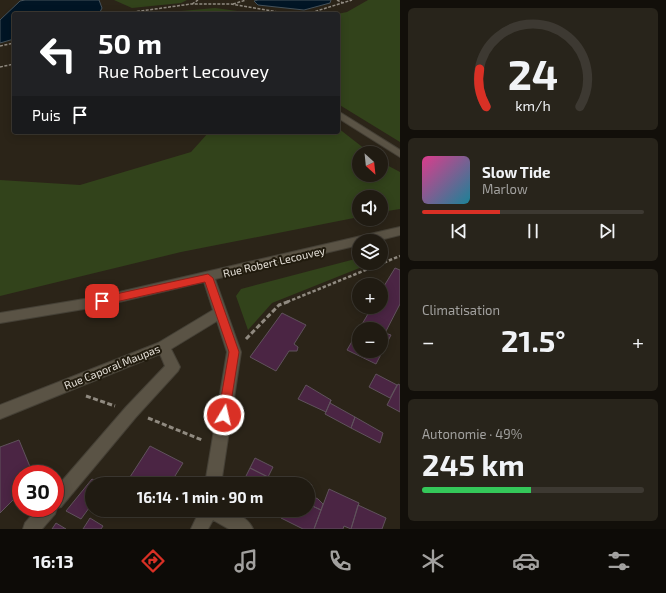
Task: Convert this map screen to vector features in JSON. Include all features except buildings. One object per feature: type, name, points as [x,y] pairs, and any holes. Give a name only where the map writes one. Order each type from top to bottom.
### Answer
[{"type":"street","points":[[340,115],[400,154]]},
{"type":"street","name":"Rue Robert Lecouvey","points":[[388,234],[400,231]]},
{"type":"street","name":"Rue Robert Lecouvey","points":[[0,318],[102,301],[208,278],[352,243]]},
{"type":"street","points":[[208,278],[234,352],[214,477]]},
{"type":"street","name":"Rue Caporal Maupas","points":[[0,412],[163,347],[220,312]]},
{"type":"street","points":[[64,490],[131,412],[173,367],[163,347]]},
{"type":"street","points":[[31,529],[41,517]]},
{"type":"street","points":[[199,529],[206,517]]},
{"type":"street","points":[[223,517],[245,529]]},
{"type":"path","points":[[191,4],[198,0]]},
{"type":"path","points":[[231,4],[246,0]]},
{"type":"path","points":[[337,0],[343,4]]},
{"type":"path","points":[[317,12],[352,0]]},
{"type":"path","points":[[134,12],[191,4],[231,4],[278,12]]},
{"type":"path","points":[[0,46],[12,43]]},
{"type":"path","points":[[0,67],[12,64]]},
{"type":"path","points":[[234,352],[279,306],[400,256]]},
{"type":"green space","points":[[114,0],[187,0],[181,3],[132,8]]},
{"type":"green space","points":[[368,0],[400,0],[400,142],[340,105],[340,13],[347,12]]},
{"type":"green space","points":[[215,8],[244,12],[170,12]]},
{"type":"green space","points":[[340,130],[361,146],[352,146],[352,182],[388,182],[388,166],[400,172],[400,209],[388,211],[388,190],[352,190],[352,218],[181,252],[0,296],[0,180],[80,185],[191,152],[207,134],[340,134]]},
{"type":"green space","points":[[352,260],[352,270],[354,270],[272,303],[248,330],[236,296],[241,289]]},
{"type":"water","points":[[99,0],[102,8],[100,12],[12,12],[12,40],[0,43],[0,20],[20,1]]},
{"type":"water","points":[[331,0],[330,3],[304,10],[258,5],[254,1]]},
{"type":"route","points":[[102,301],[208,278],[234,352],[224,415]]}]
